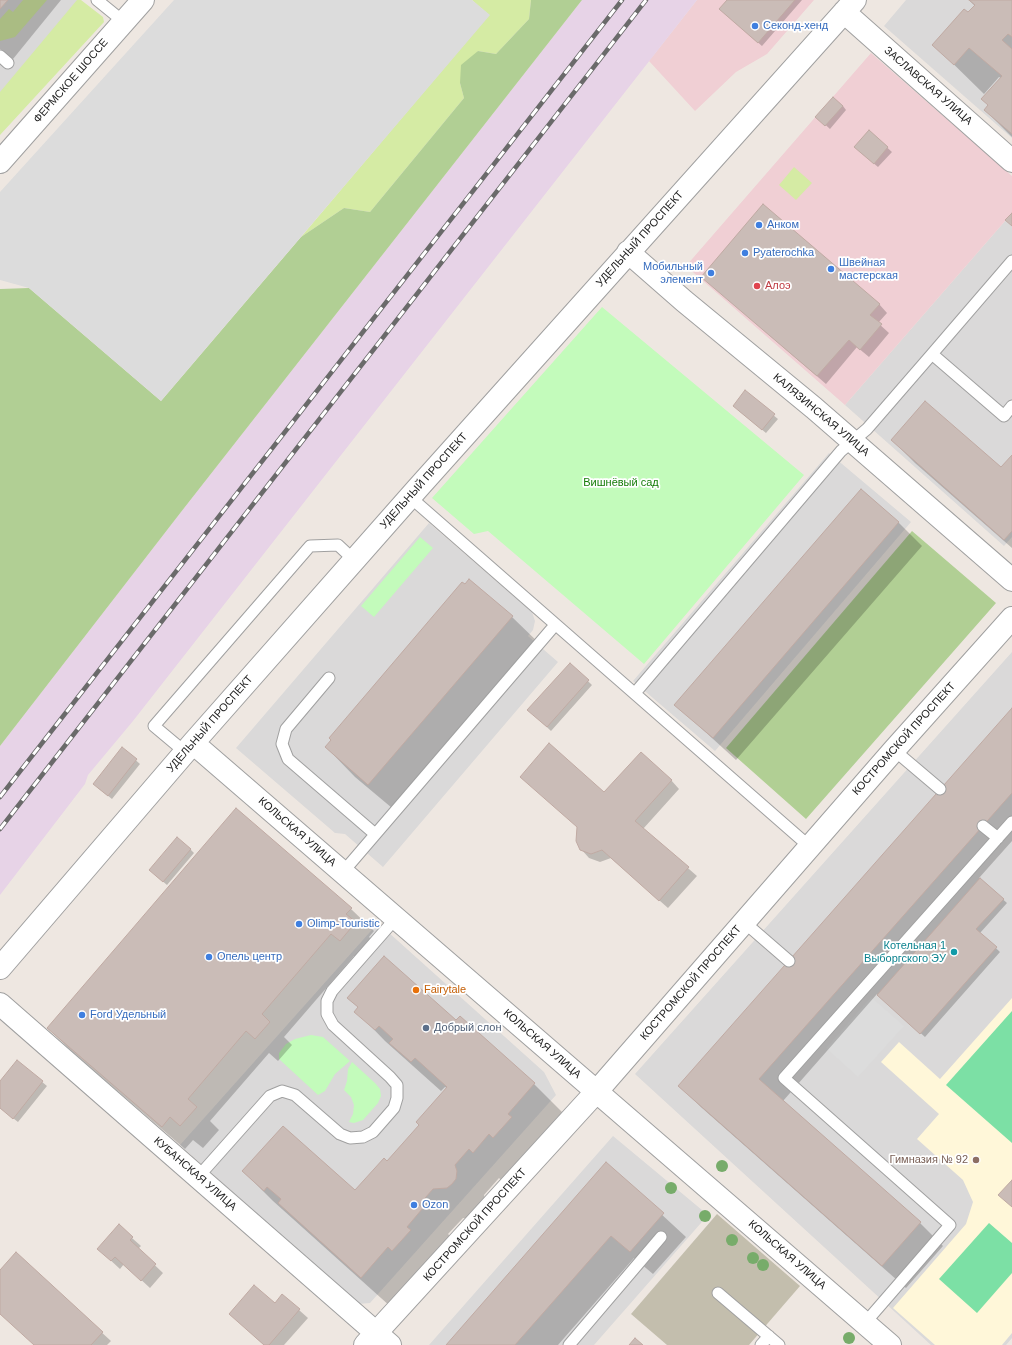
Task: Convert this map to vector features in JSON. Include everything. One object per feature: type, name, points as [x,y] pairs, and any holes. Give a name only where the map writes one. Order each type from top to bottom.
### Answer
[{"type":"street","name":"ФЕРМСКОЕ ШОССЕ","points":[[0,162],[143,0]]},
{"type":"street","name":"ЗАСЛАВСКАЯ УЛИЦА","points":[[849,6],[1012,160]]},
{"type":"street","name":"УДЕЛЬНЫЙ ПРОСПЕКТ","points":[[0,968],[189,748],[354,560],[849,6]]},
{"type":"street","name":"КАЛЯЗИНСКАЯ УЛИЦА","points":[[628,252],[852,441],[1012,580]]},
{"type":"street","name":"КОСТРОМСКОЙ ПРОСПЕКТ","points":[[377,1341],[894,750],[1012,618]]},
{"type":"street","name":"КОЛЬСКАЯ УЛИЦА","points":[[189,748],[343,872],[890,1345]]},
{"type":"street","name":"КУБАНСКАЯ УЛИЦА","points":[[0,1004],[198,1177],[377,1341]]},
{"type":"lane","points":[[97,0],[124,22]]},
{"type":"lane","points":[[635,692],[836,457],[867,429],[1012,261]]},
{"type":"lane","points":[[932,354],[1004,416],[1012,406]]},
{"type":"lane","points":[[410,497],[555,625],[635,692],[810,847]]},
{"type":"lane","points":[[189,748],[154,726],[310,546],[338,545],[354,560]]},
{"type":"lane","points":[[343,872],[555,625]]},
{"type":"lane","points":[[329,678],[286,729],[282,744],[288,759],[375,834]]},
{"type":"lane","points":[[894,750],[940,789]]},
{"type":"lane","points":[[865,1323],[950,1225],[784,1078],[1012,822]]},
{"type":"lane","points":[[983,826],[998,838]]},
{"type":"lane","points":[[198,1177],[270,1096],[282,1091],[295,1095],[340,1134],[350,1138],[363,1137],[372,1132],[394,1108],[397,1098],[396,1085],[390,1076],[333,1025],[327,1014],[326,1001],[332,991],[396,918]]},
{"type":"lane","points":[[744,922],[789,960]]},
{"type":"lane","points":[[569,1345],[661,1236]]},
{"type":"lane","points":[[718,1293],[765,1341],[779,1345]]},
{"type":"shaded area","points":[[0,0],[81,0],[0,97]]},
{"type":"shaded area","points":[[174,0],[472,0],[490,15],[161,401],[29,288],[0,280],[0,192]]},
{"type":"shaded area","points":[[582,0],[697,0],[133,721],[88,775],[85,784],[0,895],[0,746],[181,512]]},
{"type":"shaded area","points":[[697,0],[814,0],[767,54],[736,72],[695,111],[649,61]]},
{"type":"shaded area","points":[[906,0],[1012,0],[1012,138],[884,26]]},
{"type":"shaded area","points":[[871,53],[1012,176],[1012,213],[845,405],[686,266]]},
{"type":"shaded area","points":[[1012,213],[1012,537],[1004,546],[845,405]]},
{"type":"shaded area","points":[[829,453],[911,522],[715,751],[633,681]]},
{"type":"shaded area","points":[[429,523],[532,612],[535,621],[533,630],[528,636],[558,662],[383,867],[345,834],[335,833],[236,748]]},
{"type":"shaded area","points":[[1012,652],[1012,1338],[1006,1345],[931,1345],[635,1074]]},
{"type":"shaded area","points":[[378,923],[544,1072],[556,1095],[370,1303],[358,1304],[180,1145]]},
{"type":"shaded area","points":[[871,997],[904,1026],[858,1077],[826,1048]]},
{"type":"shaded area","name":"Гимназия № 92","points":[[1012,998],[1012,1333],[1002,1345],[935,1345],[893,1308],[966,1224],[973,1202],[963,1180],[917,1139],[939,1114],[881,1062],[899,1042],[940,1079]]},
{"type":"shaded area","points":[[613,1136],[708,1215],[594,1345],[429,1345]]},
{"type":"shaded area","points":[[717,1214],[800,1286],[749,1345],[667,1345],[631,1314]]},
{"type":"green space","points":[[23,0],[47,0],[15,37],[0,41],[0,19],[9,9],[13,12]]},
{"type":"green space","points":[[77,0],[81,0],[103,17],[104,22],[0,135],[0,92]]},
{"type":"green space","points":[[472,0],[531,0],[529,19],[496,54],[478,51],[460,83],[464,98],[370,212],[344,208],[301,237],[489,15]]},
{"type":"green space","points":[[531,0],[582,0],[181,512],[0,746],[0,289],[29,288],[161,401],[301,237],[344,208],[370,212],[464,98],[460,83],[461,65],[478,51],[496,54],[529,19]]},
{"type":"green space","points":[[794,167],[812,183],[796,200],[779,185]]},
{"type":"green space","name":"Вишнёвый сад","points":[[602,307],[804,475],[644,664],[488,531],[474,534],[432,498]]},
{"type":"green space","points":[[912,531],[996,603],[806,819],[726,748]]},
{"type":"green space","points":[[420,537],[433,548],[374,617],[361,606]]},
{"type":"green space","points":[[1012,1011],[1012,1143],[946,1085]]},
{"type":"green space","points":[[311,1035],[323,1037],[350,1061],[335,1074],[325,1091],[318,1095],[279,1059],[279,1053],[286,1044],[295,1039]]},
{"type":"green space","points":[[352,1062],[375,1083],[380,1089],[381,1096],[378,1103],[363,1120],[354,1123],[349,1122],[353,1114],[354,1105],[351,1097],[344,1090],[347,1081],[348,1069]]},
{"type":"green space","points":[[989,1223],[1012,1243],[1012,1273],[977,1313],[939,1279]]},
{"type":"building","points":[[0,0],[8,0],[0,9]]},
{"type":"building","name":"Секонд-хенд","points":[[727,0],[795,0],[758,43],[719,9]]},
{"type":"building","points":[[969,0],[1012,0],[1012,37],[1008,34],[1002,40],[1012,49],[1012,134],[984,110],[988,105],[981,99],[1002,76],[969,48],[954,65],[932,45],[964,9],[968,12],[975,5]]},
{"type":"building","points":[[833,97],[843,106],[825,126],[815,117]]},
{"type":"building","points":[[869,130],[888,147],[874,164],[854,147]]},
{"type":"building","points":[[763,204],[880,304],[870,315],[882,324],[860,350],[849,340],[817,376],[701,277]]},
{"type":"building","points":[[1012,213],[1012,226],[1005,220]]},
{"type":"building","points":[[745,390],[775,414],[762,430],[733,406]]},
{"type":"building","points":[[925,401],[1001,467],[1012,455],[1012,531],[1004,540],[891,440]]},
{"type":"building","points":[[861,489],[899,522],[713,738],[674,705]]},
{"type":"building","points":[[469,579],[513,616],[368,785],[325,747],[331,740],[329,738],[462,582],[465,584]]},
{"type":"building","points":[[570,663],[589,680],[547,727],[527,710]]},
{"type":"building","points":[[1012,708],[1012,793],[759,1079],[921,1222],[882,1266],[678,1086]]},
{"type":"building","points":[[549,743],[604,792],[641,752],[672,780],[635,821],[689,867],[659,901],[602,850],[591,854],[580,850],[576,841],[577,827],[520,777]]},
{"type":"building","points":[[122,747],[137,759],[108,796],[93,784]]},
{"type":"building","name":"Опель центр","points":[[236,808],[352,908],[346,914],[356,922],[340,941],[331,934],[262,1014],[270,1022],[255,1039],[246,1031],[188,1099],[197,1107],[180,1126],[170,1117],[162,1127],[47,1028]]},
{"type":"building","points":[[177,837],[191,849],[163,882],[149,870]]},
{"type":"building","name":"Котельная 1 Выборгского ЭУ","points":[[980,878],[1004,899],[976,929],[997,947],[920,1034],[877,995]]},
{"type":"building","points":[[384,956],[456,1020],[460,1016],[535,1083],[508,1114],[512,1117],[493,1138],[489,1134],[473,1153],[469,1149],[455,1165],[457,1171],[456,1179],[452,1184],[447,1188],[433,1189],[419,1205],[423,1208],[407,1227],[411,1230],[392,1251],[388,1247],[361,1278],[278,1203],[281,1199],[267,1187],[264,1191],[242,1171],[283,1126],[355,1190],[384,1158],[387,1161],[419,1125],[416,1122],[447,1087],[415,1058],[411,1062],[389,1043],[393,1039],[379,1026],[375,1030],[354,1012],[358,1007],[347,998]]},
{"type":"building","points":[[17,1060],[43,1081],[13,1119],[0,1108],[0,1081]]},
{"type":"building","points":[[606,1162],[664,1213],[630,1252],[611,1236],[515,1345],[446,1345]]},
{"type":"building","points":[[1012,1180],[1012,1207],[998,1195]]},
{"type":"building","points":[[119,1224],[133,1237],[130,1240],[156,1264],[141,1281],[115,1257],[111,1261],[97,1249]]},
{"type":"building","points":[[16,1252],[103,1332],[91,1345],[34,1345],[0,1314],[0,1270]]},
{"type":"building","points":[[254,1285],[275,1303],[282,1294],[300,1309],[269,1345],[264,1345],[229,1314]]},
{"type":"building","points":[[635,1338],[643,1345],[629,1345]]},
{"type":"railway","points":[[0,797],[622,0]]},
{"type":"railway","points":[[0,829],[646,0]]},
{"type":"place","name":"Секонд-хенд","points":[[755,26]]},
{"type":"place","name":"Анком","points":[[759,225]]},
{"type":"place","name":"Pyaterochka","points":[[745,253]]},
{"type":"place","name":"Швейная мастерская","points":[[831,269]]},
{"type":"place","name":"Мобильный элемент","points":[[711,273]]},
{"type":"place","name":"Алоэ","points":[[757,286]]},
{"type":"place","name":"Olimp-Touristic","points":[[299,924]]},
{"type":"place","name":"Котельная 1 Выборгского ЭУ","points":[[954,952]]},
{"type":"place","name":"Опель центр","points":[[209,957]]},
{"type":"place","name":"Fairytale","points":[[416,990]]},
{"type":"place","name":"Ford Удельный","points":[[82,1015]]},
{"type":"place","name":"Добрый слон","points":[[426,1028]]},
{"type":"place","name":"Гимназия № 92","points":[[976,1160]]},
{"type":"place","name":"Ozon","points":[[414,1205]]}]
